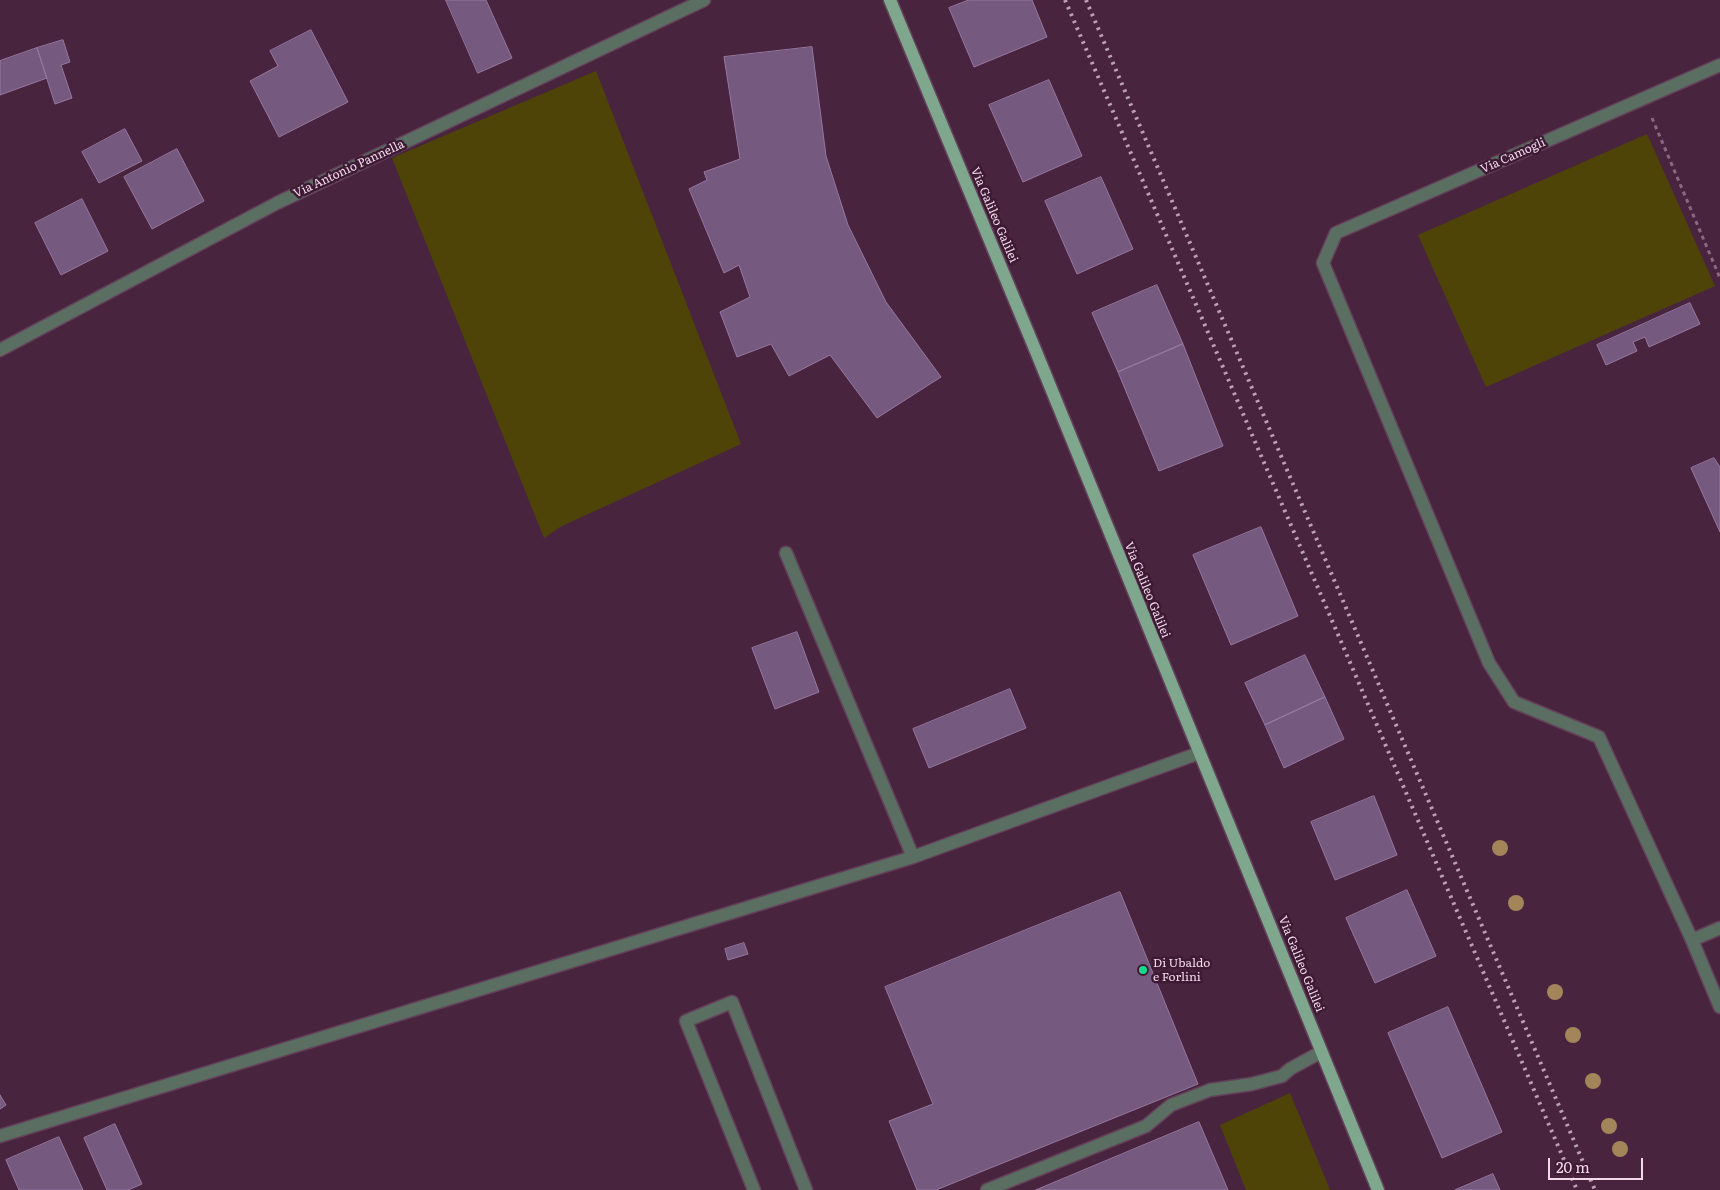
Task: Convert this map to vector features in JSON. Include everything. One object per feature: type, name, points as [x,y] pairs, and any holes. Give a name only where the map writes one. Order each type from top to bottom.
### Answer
[{"type":"main road","name":"Via Galileo Galilei","points":[[890,0],[1037,354],[1378,1190]]},
{"type":"street","name":"Via Antonio Pannella","points":[[0,350],[277,203],[704,0]]},
{"type":"street","name":"Via Camogli","points":[[1692,940],[1599,737],[1514,702],[1489,663],[1323,263],[1336,233],[1720,65]]},
{"type":"street","points":[[786,554],[914,857]]},
{"type":"street","points":[[0,1136],[914,857],[1199,754]]},
{"type":"street","points":[[1720,928],[1692,940],[1720,1007]]},
{"type":"street","points":[[754,1190],[686,1021],[732,1002],[806,1190]]},
{"type":"street","points":[[987,1190],[1146,1126],[1171,1105],[1210,1090],[1252,1084],[1282,1076],[1290,1069],[1321,1052]]},
{"type":"path","points":[[1644,98],[1720,278]]},
{"type":"shaded area","points":[[596,71],[741,444],[560,527],[544,538],[392,158]]},
{"type":"shaded area","points":[[1647,134],[1715,286],[1486,387],[1418,235]]},
{"type":"shaded area","points":[[1290,1093],[1330,1190],[1246,1190],[1220,1125]]},
{"type":"building","points":[[446,0],[486,0],[512,58],[478,73]]},
{"type":"building","points":[[969,0],[1032,0],[1047,37],[974,67],[949,8]]},
{"type":"building","points":[[311,30],[348,102],[279,137],[250,81],[278,66],[270,51]]},
{"type":"building","points":[[63,40],[70,62],[61,65],[72,98],[55,104],[37,48]]},
{"type":"building","points":[[812,47],[826,156],[848,225],[886,302],[941,377],[877,418],[830,355],[789,376],[771,344],[737,357],[720,312],[750,297],[739,265],[724,273],[689,189],[707,180],[704,172],[740,159],[724,57]]},
{"type":"building","points":[[37,48],[47,78],[0,95],[0,61]]},
{"type":"building","points":[[1049,80],[1082,156],[1023,182],[989,105]]},
{"type":"building","points":[[125,129],[142,161],[99,183],[82,152]]},
{"type":"building","points":[[177,149],[204,201],[152,229],[124,177]]},
{"type":"building","points":[[1101,177],[1133,249],[1077,274],[1045,201]]},
{"type":"building","points":[[82,199],[108,251],[61,275],[35,223]]},
{"type":"building","points":[[1157,285],[1183,344],[1118,372],[1092,313]]},
{"type":"building","points":[[1690,303],[1700,324],[1649,347],[1645,337],[1633,342],[1637,351],[1606,365],[1597,345]]},
{"type":"building","points":[[1183,344],[1223,446],[1159,471],[1118,372]]},
{"type":"building","points":[[1714,458],[1720,467],[1720,532],[1691,468]]},
{"type":"building","points":[[1261,527],[1298,616],[1231,645],[1193,555]]},
{"type":"building","points":[[797,632],[819,692],[775,709],[752,648]]},
{"type":"building","points":[[1305,655],[1325,697],[1265,725],[1245,683]]},
{"type":"building","points":[[1010,689],[1026,728],[929,768],[913,729]]},
{"type":"building","points":[[1325,697],[1344,739],[1284,768],[1265,725]]},
{"type":"building","points":[[1374,796],[1397,855],[1335,880],[1311,822]]},
{"type":"building","points":[[1407,890],[1436,956],[1375,983],[1346,918]]},
{"type":"building","points":[[1120,892],[1198,1084],[936,1190],[917,1190],[889,1121],[933,1104],[885,987]]},
{"type":"building","points":[[744,943],[748,954],[728,960],[725,949]]},
{"type":"building","points":[[1448,1007],[1502,1132],[1442,1158],[1388,1033]]},
{"type":"building","points":[[0,1095],[6,1105],[0,1109]]},
{"type":"building","points":[[1199,1122],[1228,1190],[1036,1190]]},
{"type":"building","points":[[115,1124],[142,1184],[128,1190],[107,1190],[84,1138]]},
{"type":"building","points":[[59,1137],[83,1190],[19,1190],[6,1160]]},
{"type":"building","points":[[1493,1174],[1500,1190],[1455,1190]]},
{"type":"railway","points":[[1065,0],[1577,1190]]},
{"type":"railway","points":[[1086,0],[1595,1190]]},
{"type":"place","name":"Di Ubaldo e Forlini","points":[[1143,970]]}]
